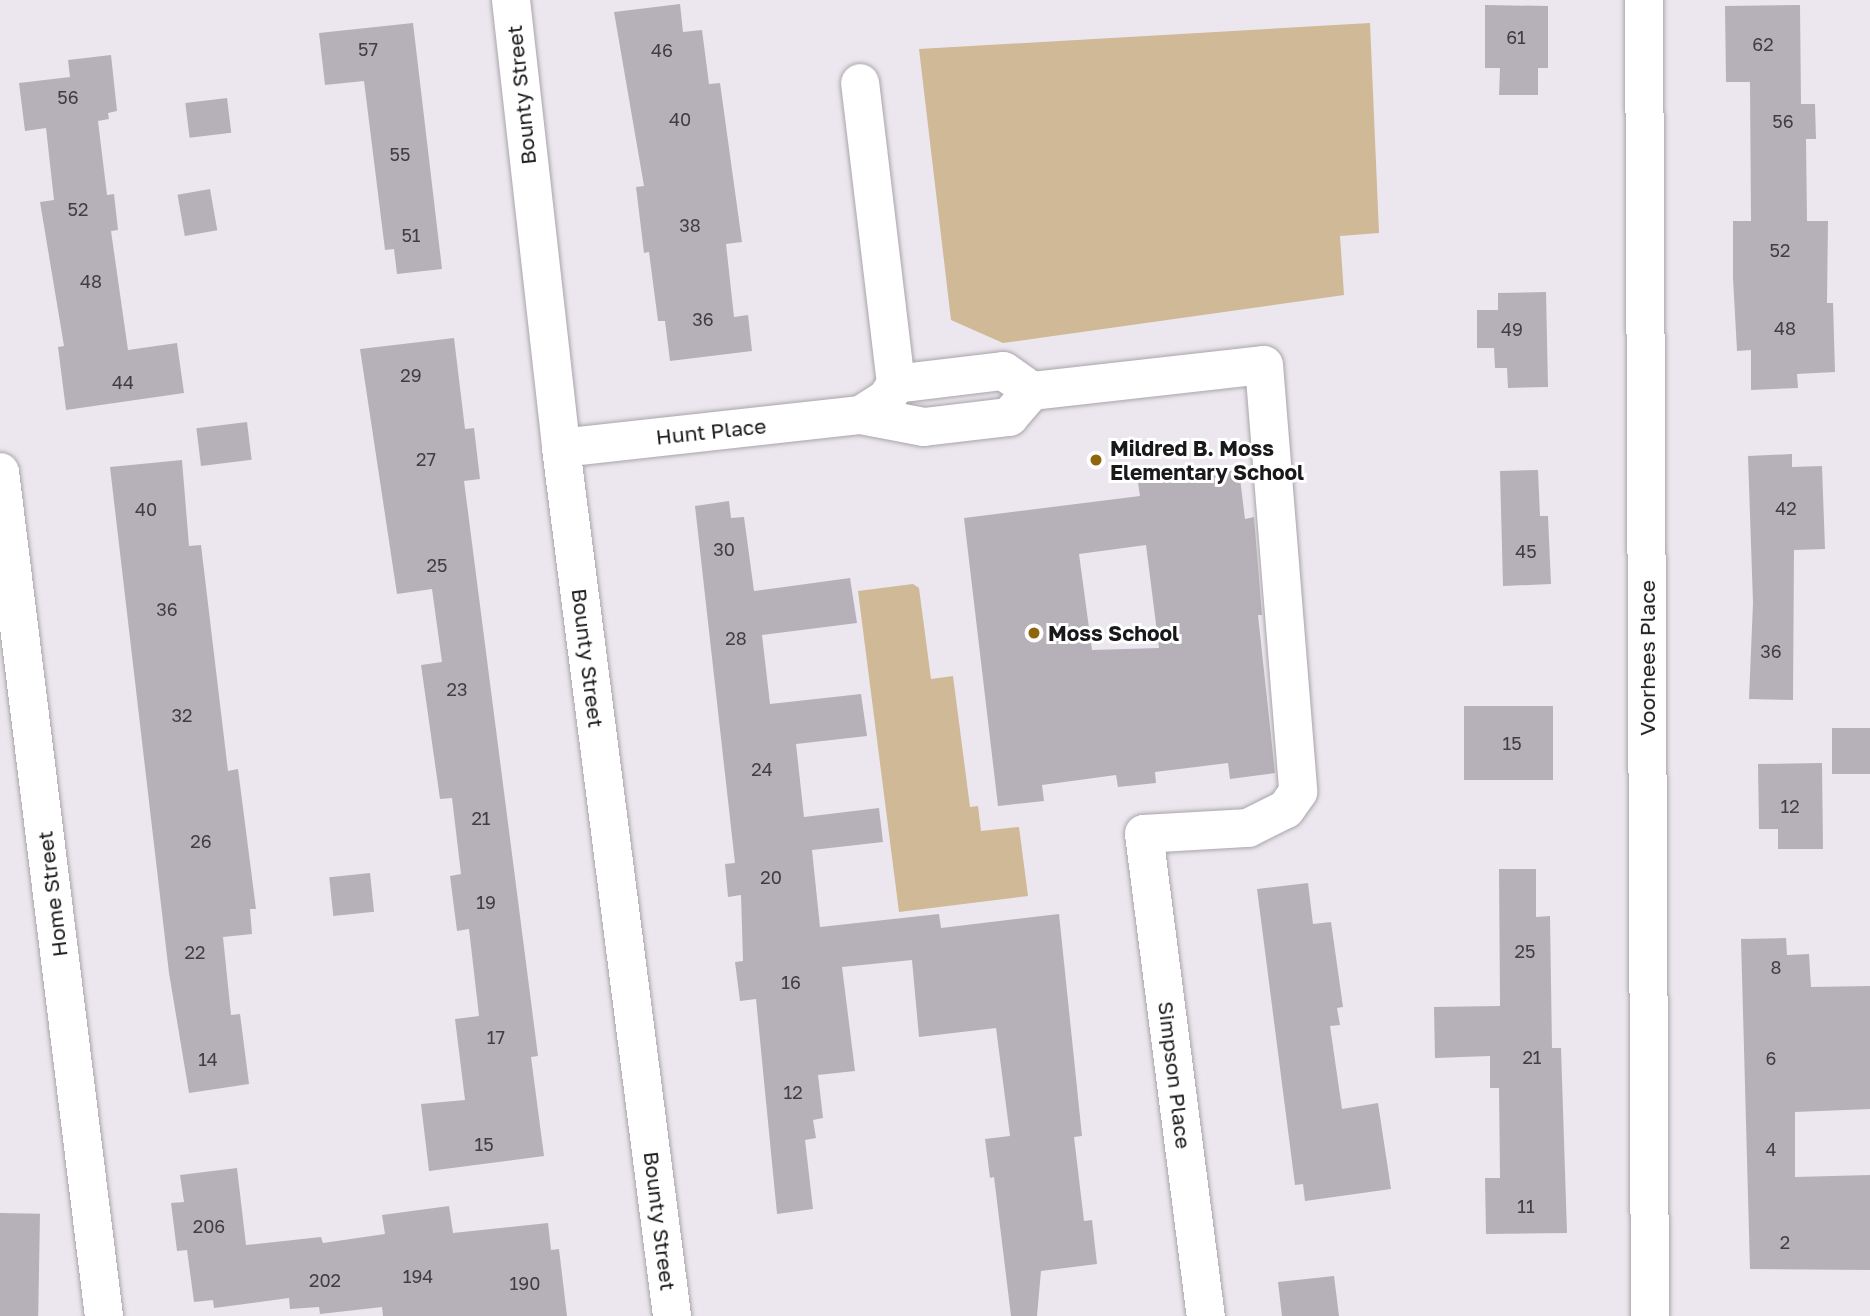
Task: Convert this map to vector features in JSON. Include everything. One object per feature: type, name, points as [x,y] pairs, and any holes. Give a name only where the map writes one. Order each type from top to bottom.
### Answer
[{"type":"street","name":"Bounty Street","points":[[511,0],[561,448],[672,1316]]},
{"type":"street","name":"Voorhees Place","points":[[1644,0],[1650,1316]]},
{"type":"street","points":[[860,83],[896,384]]},
{"type":"street","name":"Simpson Place","points":[[1032,391],[1264,365],[1298,792],[1286,810],[1248,828],[1144,834],[1206,1316]]},
{"type":"street","points":[[1003,372],[1032,391],[1009,417],[924,427],[861,415],[875,410],[896,384],[1003,372]]},
{"type":"street","name":"Hunt Place","points":[[561,448],[861,415]]},
{"type":"street","name":"Home Street","points":[[0,472],[104,1316]]},
{"type":"shaded area","points":[[1370,23],[1379,233],[1340,236],[1344,295],[1003,343],[951,320],[919,49]]},
{"type":"shaded area","points":[[913,584],[919,588],[931,679],[953,676],[970,807],[978,806],[981,831],[1019,827],[1028,896],[899,912],[858,591]]},
{"type":"building","points":[[680,4],[683,32],[702,30],[709,84],[720,83],[742,242],[726,244],[734,317],[748,315],[752,351],[670,361],[665,321],[658,321],[649,252],[644,253],[636,187],[644,186],[614,12]]},
{"type":"building","points":[[1485,5],[1548,6],[1548,68],[1538,68],[1538,95],[1499,95],[1500,68],[1485,68]]},
{"type":"building","points":[[1800,5],[1801,104],[1815,104],[1816,139],[1806,139],[1807,221],[1828,221],[1827,303],[1833,303],[1835,372],[1797,374],[1798,388],[1751,390],[1751,350],[1737,351],[1733,278],[1733,221],[1751,221],[1750,82],[1726,82],[1725,6]]},
{"type":"building","points":[[413,23],[442,269],[397,274],[394,249],[385,250],[364,81],[325,85],[319,33]]},
{"type":"building","points":[[111,55],[117,111],[108,113],[109,119],[98,121],[107,195],[114,194],[118,230],[111,231],[128,350],[177,343],[184,393],[66,410],[58,347],[64,346],[40,202],[54,200],[46,128],[25,131],[19,83],[70,77],[68,60]]},
{"type":"building","points":[[227,98],[231,133],[190,138],[185,103]]},
{"type":"building","points":[[210,189],[217,230],[185,236],[178,195]]},
{"type":"building","points":[[1546,292],[1548,387],[1508,388],[1507,368],[1495,368],[1494,348],[1477,348],[1477,310],[1498,310],[1498,293]]},
{"type":"building","points":[[454,338],[465,429],[474,428],[480,479],[464,481],[538,1056],[531,1057],[544,1156],[429,1171],[421,1104],[465,1100],[455,1019],[479,1016],[469,929],[457,931],[450,876],[461,874],[452,798],[440,799],[421,665],[442,662],[432,589],[397,594],[360,349]]},
{"type":"building","points":[[247,422],[252,460],[201,466],[196,428]]},
{"type":"building","points":[[1792,454],[1792,467],[1822,466],[1825,549],[1794,550],[1793,700],[1749,699],[1753,603],[1748,456]]},
{"type":"building","points":[[182,460],[189,546],[201,545],[228,771],[238,769],[256,909],[250,909],[252,934],[223,937],[231,1015],[240,1014],[249,1084],[189,1093],[169,973],[110,467]]},
{"type":"building","name":"Moss School","points":[[1239,470],[1245,519],[1254,517],[1262,615],[1258,615],[1275,773],[1230,779],[1228,763],[1155,772],[1156,783],[1118,787],[1116,775],[1042,785],[1044,801],[998,806],[964,518],[1140,496],[1138,483]],"holes":[[[1146,545],[1159,648],[1092,650],[1079,554]]]},
{"type":"building","points":[[1538,470],[1540,516],[1548,516],[1551,584],[1503,586],[1500,471]]},
{"type":"building","points":[[729,501],[731,518],[744,517],[754,591],[850,578],[857,623],[762,635],[770,704],[861,694],[867,736],[796,744],[804,817],[879,808],[883,842],[812,850],[820,927],[939,914],[941,928],[1059,914],[1082,1136],[1074,1137],[1084,1221],[1092,1220],[1097,1264],[1041,1271],[1037,1316],[1011,1316],[994,1177],[990,1178],[985,1139],[1010,1136],[996,1028],[919,1037],[912,960],[842,967],[855,1071],[818,1075],[823,1118],[813,1120],[816,1138],[805,1140],[813,1209],[777,1214],[756,999],[740,1001],[735,962],[743,961],[741,895],[728,897],[725,864],[735,863],[695,506]]},
{"type":"building","points":[[1464,706],[1553,706],[1553,780],[1464,780]]},
{"type":"building","points":[[1832,728],[1870,728],[1870,774],[1832,774]]},
{"type":"building","points":[[1822,763],[1823,849],[1778,849],[1778,829],[1759,829],[1758,764]]},
{"type":"building","points":[[1499,869],[1536,869],[1536,917],[1550,916],[1552,1048],[1561,1048],[1567,1233],[1486,1234],[1485,1178],[1500,1178],[1499,1088],[1490,1088],[1490,1056],[1435,1058],[1434,1007],[1500,1006]]},
{"type":"building","points":[[370,873],[374,912],[333,916],[329,877]]},
{"type":"building","points":[[1308,883],[1313,924],[1331,922],[1343,1007],[1337,1008],[1340,1025],[1330,1026],[1342,1109],[1378,1103],[1391,1189],[1305,1201],[1303,1184],[1295,1185],[1257,889]]},
{"type":"building","points":[[1786,938],[1787,955],[1809,954],[1811,987],[1870,986],[1870,1109],[1795,1112],[1795,1177],[1870,1175],[1870,1270],[1750,1269],[1741,939]]},
{"type":"building","points":[[237,1168],[246,1245],[321,1237],[323,1243],[385,1234],[382,1215],[449,1206],[453,1233],[548,1223],[551,1250],[559,1249],[567,1316],[383,1316],[382,1307],[320,1314],[319,1307],[290,1309],[289,1298],[214,1308],[213,1300],[194,1302],[187,1250],[177,1251],[171,1203],[184,1202],[180,1175]]},
{"type":"building","points":[[0,1213],[40,1214],[38,1316],[0,1316]]},
{"type":"building","points":[[1334,1276],[1339,1316],[1282,1316],[1278,1282]]},
{"type":"place","name":"Mildred B. Moss Elementary School","points":[[1096,460]]},
{"type":"place","name":"Moss School","points":[[1034,633]]}]
